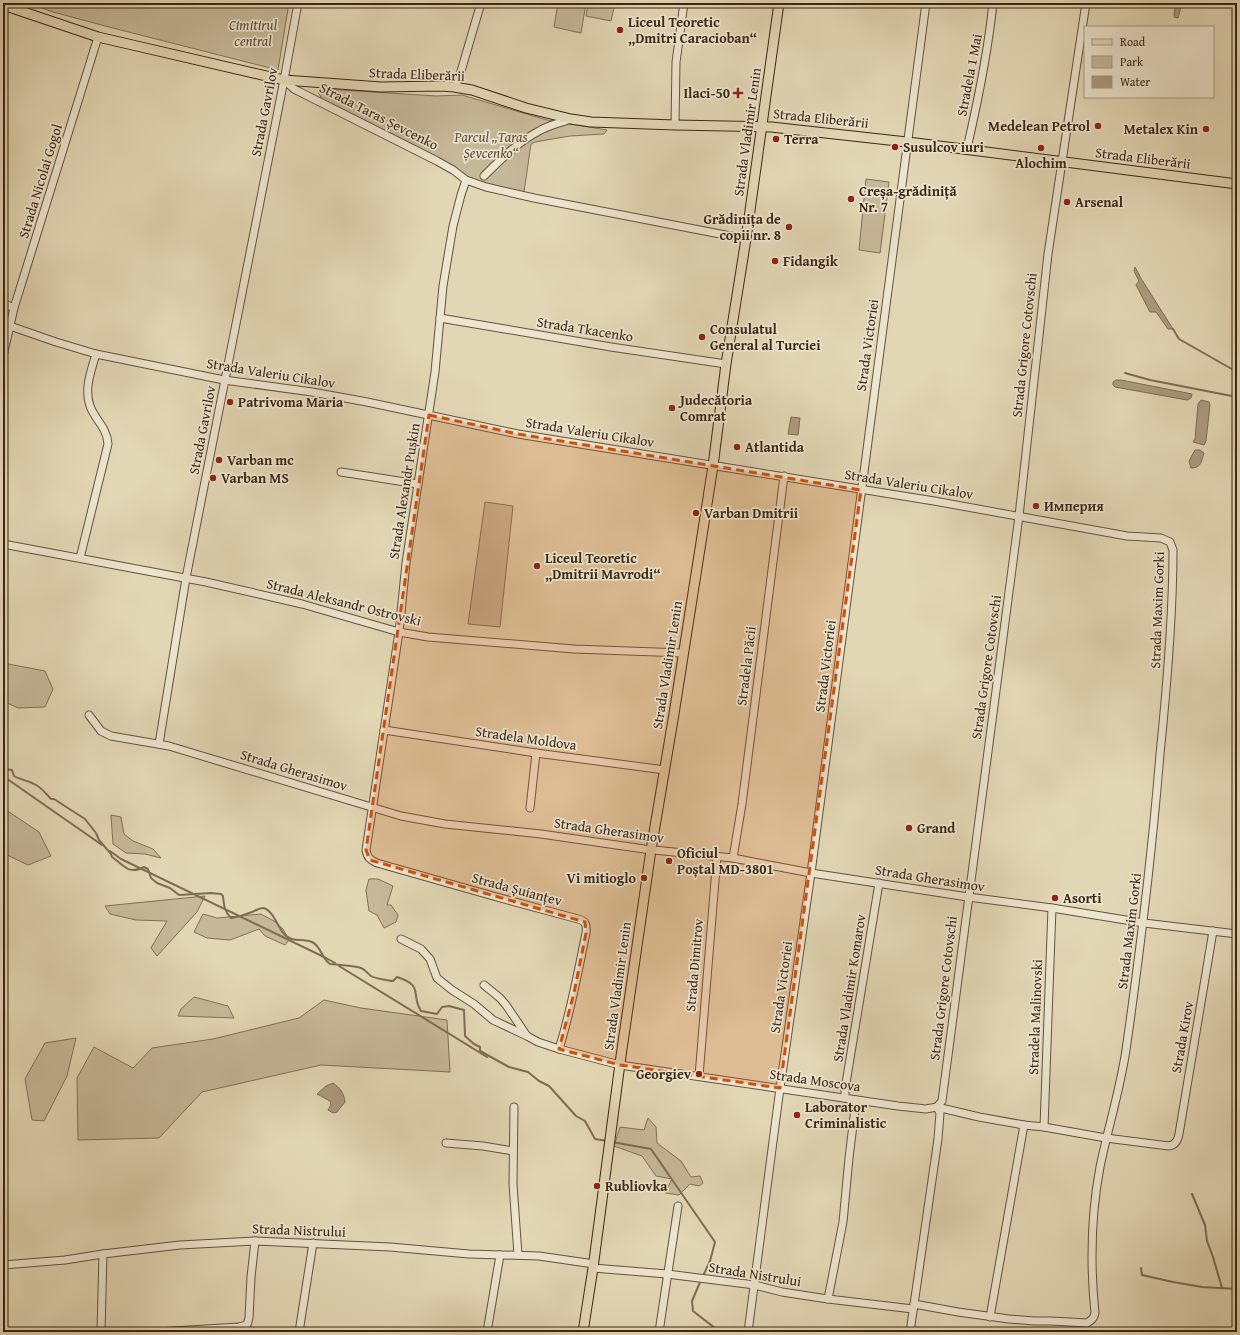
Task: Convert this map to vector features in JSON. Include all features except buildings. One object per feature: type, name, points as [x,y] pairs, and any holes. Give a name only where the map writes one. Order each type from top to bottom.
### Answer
[{"type":"main road","name":"Strada Vladimir Lenin","points":[[583,1332],[594,1266],[610,1135],[651,850],[713,466],[726,364],[746,239],[779,3]]},
{"type":"main road","name":"Strada Taras Șevcenko","points":[[3,5],[98,37],[284,80]]},
{"type":"main road","name":"Strada Eliberării","points":[[284,80],[381,87],[454,87],[472,90],[526,108],[571,120],[675,125],[762,126],[908,142],[1237,184]]},
{"type":"street","name":"Strada Gavrilov","points":[[159,744],[186,578],[298,3]]},
{"type":"street","points":[[454,87],[459,78],[482,3]]},
{"type":"street","points":[[675,125],[676,62],[684,3]]},
{"type":"street","name":"Strada Victoriei","points":[[748,1332],[780,1088],[811,873],[926,3]]},
{"type":"street","name":"Stradela 1 Mai","points":[[966,150],[980,92],[989,42],[993,3]]},
{"type":"street","name":"Strada Grigore Cotovschi","points":[[910,1332],[938,1138],[940,1113],[937,1107],[942,1100],[1019,516],[1048,254],[1086,3]]},
{"type":"street","name":"Strada Nicolai Gogol","points":[[3,356],[14,308],[98,37]]},
{"type":"street","name":"Strada Taras Șevcenko","points":[[284,80],[294,89],[437,161],[453,170],[466,180],[486,187],[534,198],[746,239]]},
{"type":"street","points":[[484,176],[503,157],[526,139],[548,126],[571,120]]},
{"type":"street","name":"Strada Alexandr Pușkin","points":[[372,807],[399,632],[406,563],[435,372],[443,286],[453,226],[466,180]]},
{"type":"street","points":[[3,303],[14,308]]},
{"type":"street","name":"Strada Tkacenko","points":[[440,318],[611,347],[726,364]]},
{"type":"street","name":"Strada Valeriu Cikalov","points":[[10,326],[96,354],[224,380],[312,392],[367,402],[518,434],[934,501],[1127,536],[1161,538],[1170,542]]},
{"type":"street","points":[[80,558],[108,444],[108,436],[90,407],[87,395],[90,375],[96,354]]},
{"type":"street","points":[[341,472],[418,484]]},
{"type":"street","name":"Stradela Păcii","points":[[733,858],[742,804],[784,476]]},
{"type":"street","name":"Strada Maxim Gorki","points":[[1092,1320],[1095,1313],[1091,1250],[1095,1199],[1106,1138],[1115,1109],[1123,1071],[1144,923],[1154,826],[1171,630],[1174,550],[1170,542]]},
{"type":"street","name":"Strada Aleksandr Ostrovski","points":[[3,544],[186,578],[302,604],[399,632],[428,637],[574,649],[683,653]]},
{"type":"street","name":"Strada Gherasimov","points":[[89,715],[101,731],[111,736],[159,744],[401,816],[445,824],[541,834],[651,850],[733,858],[811,873],[968,898],[1052,908],[1144,923],[1237,934]]},
{"type":"street","name":"Stradela Moldova","points":[[384,730],[536,753],[665,770]]},
{"type":"street","points":[[530,808],[536,753]]},
{"type":"street","name":"Strada Șuianțev","points":[[372,807],[366,850],[367,856],[370,860],[408,873],[578,918],[585,922],[586,933],[576,986],[559,1049]]},
{"type":"street","name":"Strada Dimitrov","points":[[699,1076],[717,856]]},
{"type":"street","name":"Strada Vladimir Komarov","points":[[845,1097],[845,1089],[879,883]]},
{"type":"street","name":"Stradela Malinovski","points":[[1044,1127],[1052,908]]},
{"type":"street","name":"Strada Kirov","points":[[1172,1146],[1176,1143],[1179,1134],[1213,931]]},
{"type":"street","name":"Strada Moscova","points":[[401,939],[421,949],[430,959],[437,978],[474,1004],[493,1020],[538,1042],[559,1049],[620,1065],[845,1097],[856,1100],[926,1109],[937,1107],[1024,1125],[1106,1138],[1172,1146]]},
{"type":"street","name":"Strada Moscova","points":[[484,985],[500,998],[528,1036]]},
{"type":"street","points":[[828,1299],[843,1222],[856,1100]]},
{"type":"street","points":[[514,1107],[514,1206],[518,1255]]},
{"type":"street","points":[[990,1317],[1024,1125]]},
{"type":"street","points":[[446,1143],[513,1151]]},
{"type":"street","points":[[659,1332],[678,1206]]},
{"type":"street","points":[[156,1332],[239,1327],[247,1325],[249,1318],[255,1241]]},
{"type":"street","name":"Strada Nistrului","points":[[3,1265],[52,1262],[103,1254],[180,1245],[255,1241],[313,1243],[390,1247],[469,1254],[539,1256],[594,1266],[755,1286],[828,1299],[913,1306],[990,1317],[1034,1321],[1083,1323],[1092,1320]]},
{"type":"street","points":[[299,1332],[313,1243]]},
{"type":"street","points":[[101,1332],[103,1254]]},
{"type":"street","points":[[487,1332],[500,1255]]},
{"type":"highlighted area","points":[[429,415],[518,434],[861,490],[780,1088],[620,1065],[559,1049],[574,993],[586,933],[585,922],[370,860],[366,850]]},
{"type":"green space","name":"Cimitirul central","points":[[28,3],[289,3],[278,70],[53,12]]},
{"type":"green space","points":[[558,3],[586,3],[581,33],[554,27]]},
{"type":"green space","points":[[588,3],[615,3],[611,21],[586,16]]},
{"type":"green space","name":"Parcul „Taras Șevcenko“","points":[[326,89],[436,96],[462,95],[547,120],[607,130],[604,134],[570,136],[531,144],[524,192],[480,183],[467,177],[455,167],[322,99],[318,92]]},
{"type":"green space","points":[[866,179],[889,182],[880,253],[859,250]]},
{"type":"green space","points":[[485,502],[513,506],[500,627],[468,624]]},
{"type":"green space","points":[[3,663],[45,671],[53,689],[45,707],[18,708],[3,701]]},
{"type":"green space","points":[[3,808],[39,832],[51,856],[28,865],[3,853]]},
{"type":"green space","points":[[111,815],[121,817],[124,834],[133,841],[153,849],[161,858],[145,854],[126,853],[113,844]]},
{"type":"green space","points":[[369,879],[378,879],[393,886],[387,905],[391,905],[398,915],[396,922],[384,928],[377,915],[369,911],[366,890]]},
{"type":"green space","points":[[205,896],[197,912],[157,956],[151,948],[167,921],[136,920],[110,914],[105,906]]},
{"type":"green space","points":[[203,914],[217,918],[261,914],[274,921],[283,929],[289,940],[285,945],[265,936],[259,929],[230,940],[207,938],[194,932]]},
{"type":"green space","points":[[194,997],[228,1006],[234,1018],[178,1016],[181,1009]]},
{"type":"green space","points":[[324,1000],[361,1008],[447,1020],[450,1072],[321,1065],[202,1092],[159,1138],[78,1140],[77,1078],[94,1047],[133,1068],[152,1048],[213,1039],[299,1018]]},
{"type":"green space","points":[[76,1038],[67,1076],[44,1121],[32,1120],[25,1079],[45,1043]]},
{"type":"green space","points":[[648,1118],[656,1127],[657,1143],[681,1161],[691,1177],[700,1176],[703,1183],[699,1186],[690,1184],[679,1195],[665,1193],[672,1179],[656,1176],[642,1156],[614,1146],[620,1127],[644,1130]]},
{"type":"water","points":[[1177,4],[1181,7],[1178,18],[1174,17],[1175,5]]},
{"type":"water","points":[[1135,267],[1173,329],[1168,329],[1156,312],[1150,312],[1136,285],[1139,281],[1134,271]]},
{"type":"water","points":[[1116,380],[1192,394],[1191,398],[1187,400],[1115,387],[1113,382]]},
{"type":"water","points":[[1201,400],[1209,402],[1210,405],[1206,441],[1204,445],[1193,442],[1195,439],[1198,404]]},
{"type":"water","points":[[791,417],[800,418],[798,435],[788,434]]},
{"type":"water","points":[[1195,450],[1200,450],[1204,453],[1199,465],[1195,468],[1191,468],[1189,461]]},
{"type":"water","points":[[333,1083],[341,1091],[345,1102],[337,1112],[333,1113],[328,1110],[331,1105],[330,1101],[317,1094],[326,1086]]},
{"type":"waterway","points":[[1173,329],[1179,339],[1237,372]]},
{"type":"waterway","points":[[1125,373],[1150,380],[1237,397]]},
{"type":"waterway","points":[[3,769],[12,770],[14,776],[36,785],[51,799],[54,799],[85,819],[112,857],[130,870],[144,867],[148,869],[151,878],[157,883],[170,888],[179,895],[211,893],[221,894],[223,896],[226,910],[231,918],[244,915],[260,908],[266,909],[287,937],[312,942],[320,949],[325,959],[330,964],[358,967],[375,978],[393,981],[397,977],[406,980],[414,987],[421,1011],[437,1014],[442,1007],[449,1006],[464,1010],[465,1036],[480,1047],[480,1051],[509,1067],[528,1072],[539,1081],[549,1086],[576,1116],[585,1121],[595,1139],[608,1141]]},
{"type":"waterway","points":[[3,776],[102,845]]},
{"type":"waterway","points":[[110,851],[121,859],[335,963]]},
{"type":"waterway","points":[[339,966],[487,1057]]},
{"type":"waterway","points":[[612,1142],[651,1149],[715,1242],[710,1261],[703,1276]]},
{"type":"waterway","points":[[1192,1194],[1205,1225],[1207,1241],[1222,1288]]},
{"type":"waterway","points":[[1141,1268],[1142,1275],[1173,1282],[1202,1287],[1237,1289]]},
{"type":"waterway","points":[[701,1280],[692,1301],[693,1311],[720,1332]]},
{"type":"waterway","points":[[1107,1328],[1110,1332]]},
{"type":"place","name":"Liceul Teoretic „Dmitri Caracioban“","points":[[620,30]]},
{"type":"place","name":"Ilaci-50","points":[[738,93]]},
{"type":"place","name":"Medelean Petrol","points":[[1098,126]]},
{"type":"place","name":"Metalex Kin","points":[[1206,129]]},
{"type":"place","name":"Terra","points":[[776,139]]},
{"type":"place","name":"Susulcov iuri","points":[[895,147]]},
{"type":"place","name":"Alochim","points":[[1041,148]]},
{"type":"place","name":"Creșa-grădiniță Nr. 7","points":[[851,199]]},
{"type":"place","name":"Arsenal","points":[[1067,202]]},
{"type":"place","name":"Grădinița de copii nr. 8","points":[[789,227]]},
{"type":"place","name":"Fidangik","points":[[775,261]]},
{"type":"place","name":"Consulatul General al Turciei","points":[[702,337]]},
{"type":"place","name":"Patrivoma Maria","points":[[230,402]]},
{"type":"place","name":"Judecătoria Comrat","points":[[672,408]]},
{"type":"place","name":"Atlantida","points":[[737,447]]},
{"type":"place","name":"Varban mc","points":[[219,460]]},
{"type":"place","name":"Varban MS","points":[[213,478]]},
{"type":"place","name":"Империя","points":[[1036,506]]},
{"type":"place","name":"Varban Dmitrii","points":[[696,513]]},
{"type":"place","name":"Liceul Teoretic „Dmitrii Mavrodi“","points":[[537,566]]},
{"type":"place","name":"Grand","points":[[909,828]]},
{"type":"place","name":"Oficiul Poștal MD-3801","points":[[669,861]]},
{"type":"place","name":"Vi mitioglo","points":[[644,878]]},
{"type":"place","name":"Asorti","points":[[1055,898]]},
{"type":"place","name":"Georgiev","points":[[699,1074]]},
{"type":"place","name":"Laborator Criminalistic","points":[[797,1115]]},
{"type":"place","name":"Rubliovka","points":[[597,1186]]}]
